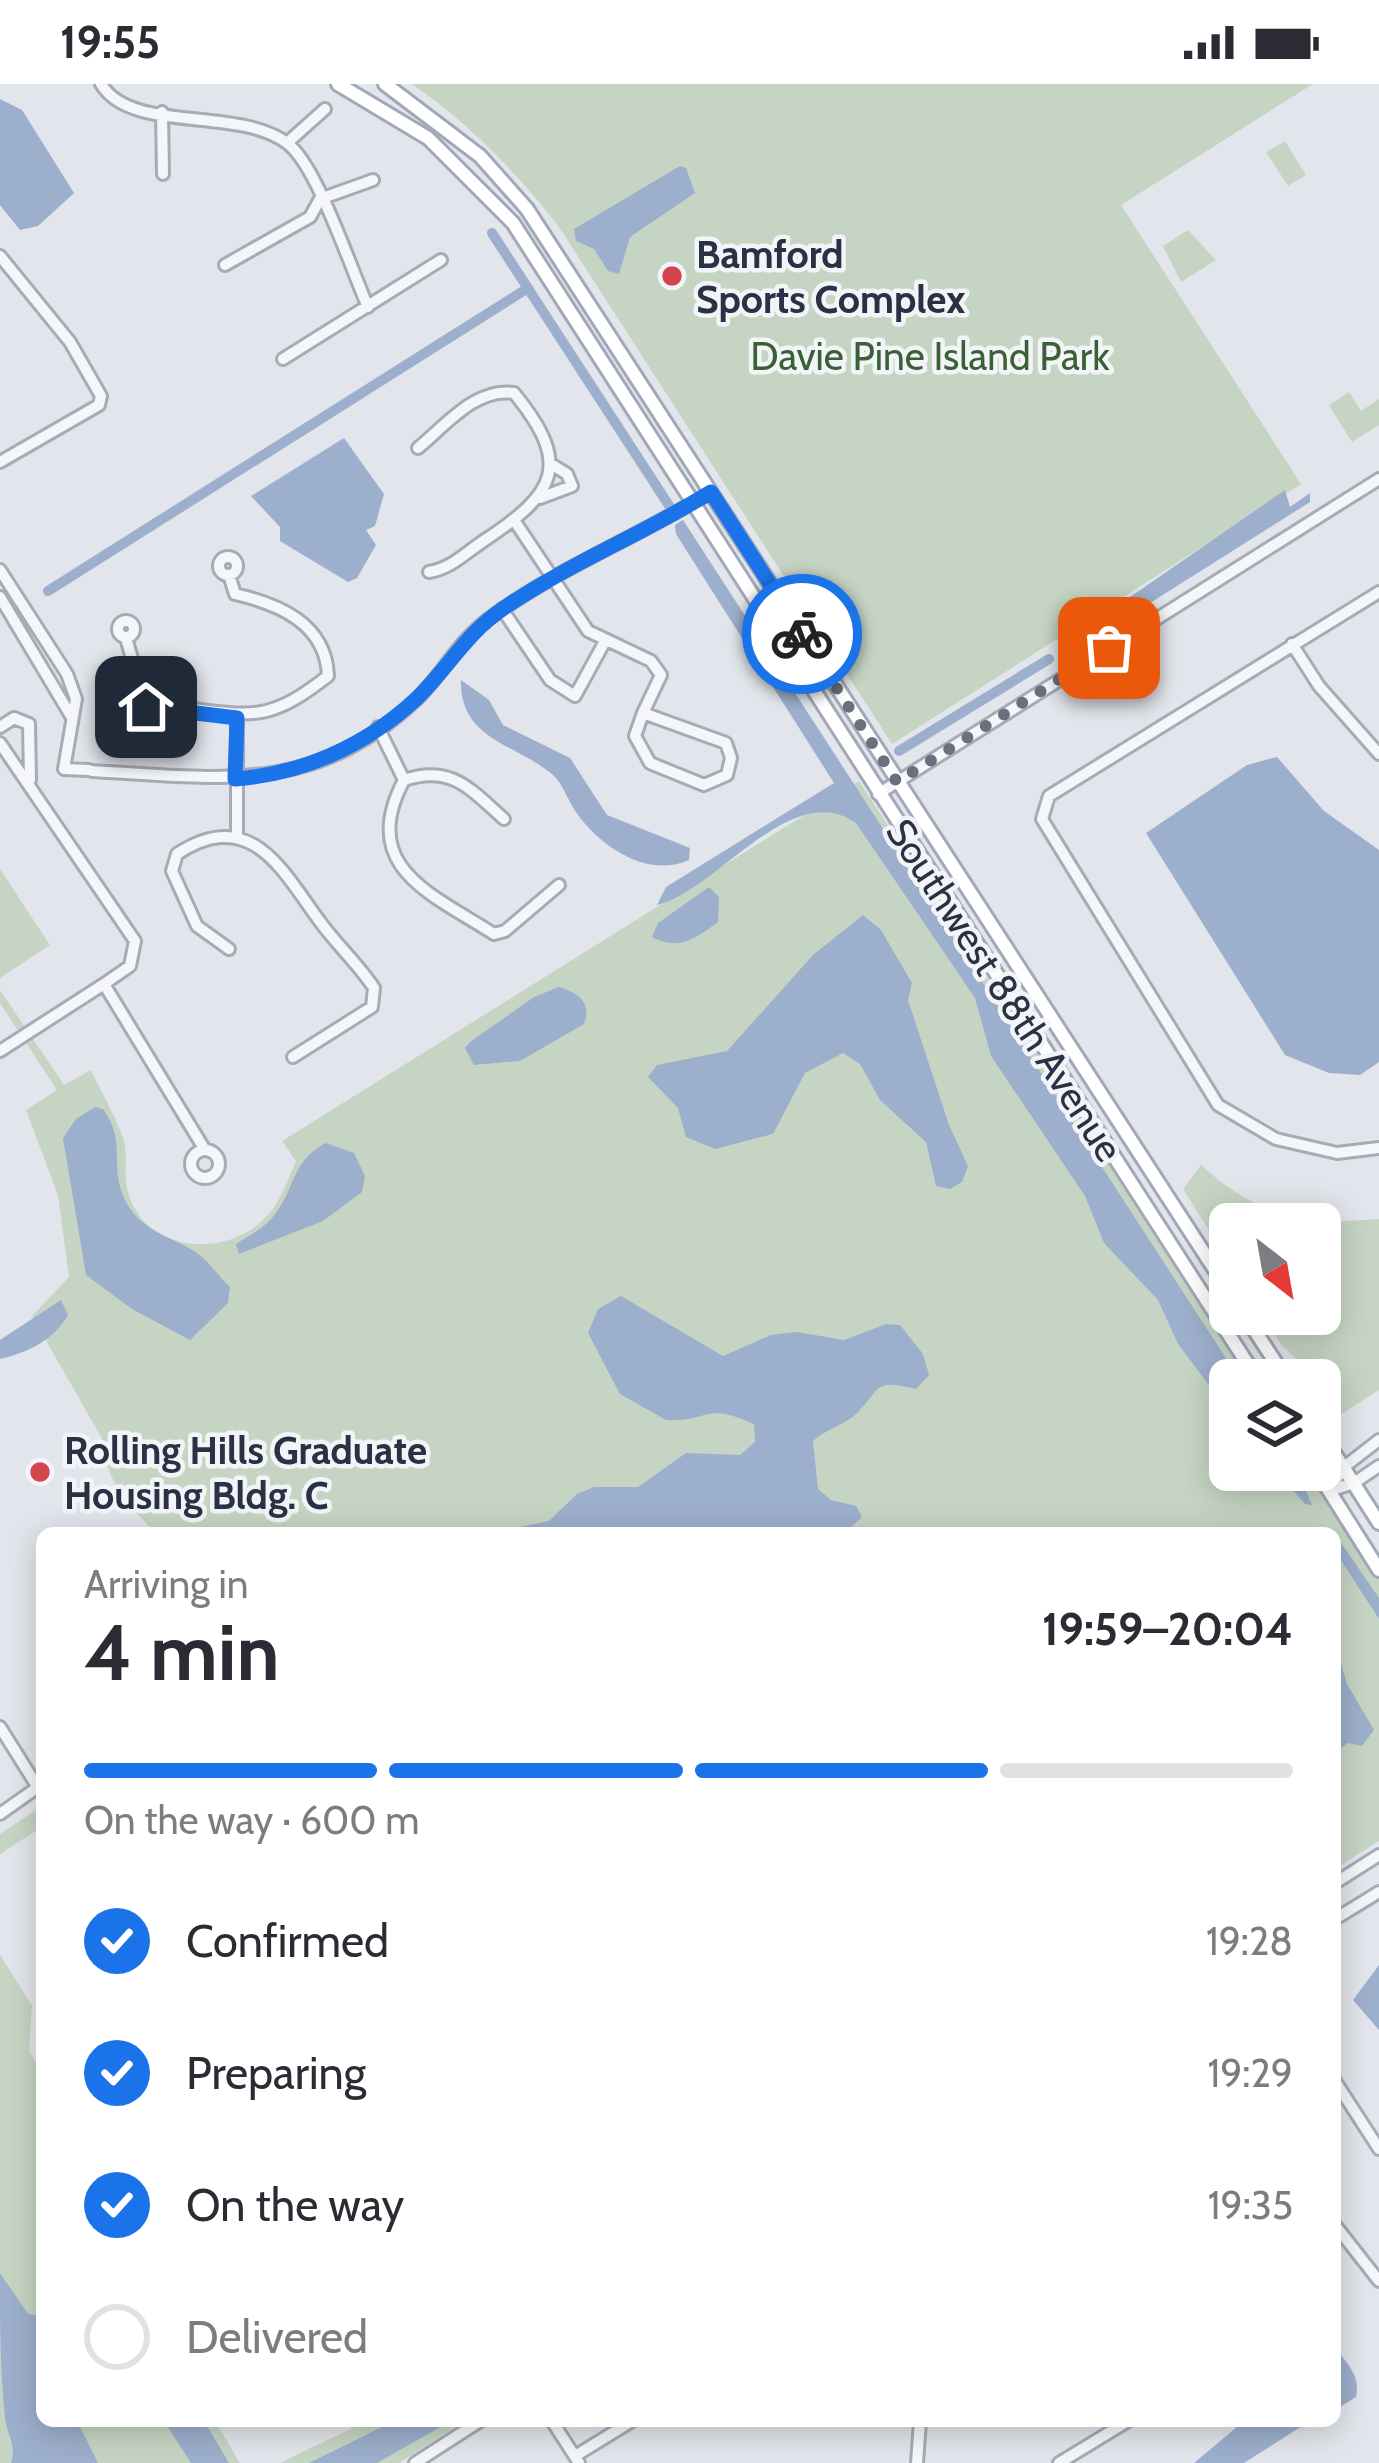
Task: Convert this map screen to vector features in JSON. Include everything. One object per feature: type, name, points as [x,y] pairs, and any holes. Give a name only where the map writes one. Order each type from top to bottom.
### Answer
[{"type":"main road","name":"Southwest 88th Avenue","points":[[338,84],[428,138],[513,223],[1244,1359]]},
{"type":"main road","name":"Southwest 88th Avenue","points":[[385,84],[490,166],[539,227],[1209,1261]]},
{"type":"main road","points":[[1341,1462],[1379,1522]]},
{"type":"main road","points":[[1329,1491],[1379,1570]]},
{"type":"street","points":[[101,84],[129,110],[262,129],[287,143],[314,178],[368,307]]},
{"type":"street","points":[[287,143],[325,109]]},
{"type":"street","points":[[162,112],[163,174]]},
{"type":"street","points":[[225,265],[310,218],[320,199],[374,180]]},
{"type":"street","points":[[0,256],[70,342],[101,396],[99,405],[0,462]]},
{"type":"street","points":[[283,359],[441,260]]},
{"type":"street","points":[[418,448],[482,396],[499,391],[514,393],[529,410],[551,464],[549,482],[516,523],[446,569],[429,572]]},
{"type":"street","points":[[539,498],[572,486],[567,475],[551,464]]},
{"type":"street","points":[[878,794],[1379,479]]},
{"type":"street","points":[[0,570],[68,674],[76,699],[64,769],[235,779],[284,775],[315,764],[416,699],[475,628],[502,609],[711,492]]},
{"type":"street","points":[[516,523],[588,631],[604,643],[651,662],[661,675],[644,713],[635,736],[650,763],[704,785],[727,775],[731,758],[726,743],[644,713]]},
{"type":"street","points":[[125,638],[146,707],[256,716],[301,696],[328,676],[327,661],[293,612],[235,594],[229,575]]},
{"type":"street","points":[[1379,592],[1049,796],[1042,819],[1218,1105],[1276,1139],[1337,1153],[1379,1148]]},
{"type":"street","points":[[0,597],[70,716]]},
{"type":"street","points":[[502,609],[550,680],[574,696],[604,643]]},
{"type":"street","points":[[1292,644],[1340,712],[1379,754]]},
{"type":"street","points":[[0,727],[20,718],[31,729],[30,780]]},
{"type":"street","points":[[237,718],[237,838]]},
{"type":"street","points":[[379,727],[404,780],[387,826],[389,846],[400,867],[418,885],[494,934],[506,931],[559,885]]},
{"type":"street","points":[[0,1051],[130,966],[135,941],[4,745],[33,741]]},
{"type":"street","points":[[404,780],[428,772],[455,776],[503,819]]},
{"type":"street","points":[[229,950],[197,926],[172,871],[177,854],[195,842],[237,838],[268,850],[374,988],[372,1006],[293,1057]]},
{"type":"street","points":[[104,984],[205,1150]]},
{"type":"street","points":[[1341,1472],[1379,1441]]},
{"type":"street","points":[[1341,1487],[1379,1466]]},
{"type":"street","points":[[0,1727],[36,1785]]},
{"type":"street","points":[[0,1814],[36,1793]]},
{"type":"street","points":[[1341,1879],[1379,1855]]},
{"type":"street","points":[[1341,1915],[1379,1892]]},
{"type":"street","points":[[1341,2089],[1379,2149]]},
{"type":"street","points":[[1341,2232],[1379,2281]]},
{"type":"street","points":[[415,2463],[471,2427]]},
{"type":"street","points":[[556,2427],[577,2459],[623,2427]]},
{"type":"street","points":[[917,2463],[920,2427]]},
{"type":"street","points":[[1059,2463],[1118,2427]]},
{"type":"green space","name":"Davie Pine Island Park","points":[[412,84],[1313,84],[1121,205],[1301,484],[892,744],[559,227],[491,150]]},
{"type":"green space","points":[[1285,141],[1306,175],[1288,186],[1266,152]]},
{"type":"green space","points":[[1188,230],[1216,260],[1181,282],[1163,246]]},
{"type":"green space","points":[[1349,392],[1361,411],[1379,399],[1379,425],[1352,442],[1329,405]]},
{"type":"green space","points":[[859,781],[1209,1319],[1209,1335],[1220,1335],[1235,1359],[1209,1359],[1209,1491],[1321,1491],[1379,1580],[1379,1841],[1341,1865],[1341,1527],[151,1527],[113,1479],[104,1442],[32,1316],[69,1277],[58,1195],[26,1110],[57,1090],[0,1003],[0,990],[64,1085],[91,1070],[123,1138],[130,1198],[147,1224],[162,1235],[179,1242],[216,1243],[250,1230],[275,1206],[296,1161],[282,1141]]},
{"type":"green space","points":[[0,869],[50,945],[0,978]]},
{"type":"green space","points":[[1201,1165],[1255,1203],[1209,1203],[1209,1230],[1183,1189]]},
{"type":"green space","points":[[1379,1219],[1379,1390],[1341,1414],[1341,1359],[1297,1359],[1275,1335],[1341,1335],[1341,1220]]},
{"type":"green space","points":[[36,1810],[36,1831],[0,1854],[0,1834]]},
{"type":"green space","points":[[0,1955],[32,2006],[36,2427],[219,2427],[240,2463],[0,2463]]},
{"type":"green space","points":[[355,2427],[455,2427],[399,2463],[280,2463]]},
{"type":"water","points":[[0,99],[22,110],[74,193],[38,226],[20,230],[0,205]]},
{"type":"water","points":[[680,166],[686,168],[695,193],[630,237],[619,274],[608,271],[594,249],[576,241],[574,229]]},
{"type":"water","points":[[344,438],[384,494],[375,526],[366,530],[376,545],[357,578],[348,582],[280,541],[280,527],[251,496]]},
{"type":"water","points":[[1285,490],[1290,507],[1310,493],[1310,502],[1074,651],[1065,642]]},
{"type":"water","points":[[683,520],[1226,1359],[1209,1359],[1209,1385],[1178,1344],[1158,1300],[1104,1243],[1085,1196],[991,1056],[975,998],[856,823],[831,813],[806,815],[780,825],[680,896],[657,905],[666,887],[834,783],[676,534],[675,525]]},
{"type":"water","points":[[461,680],[489,700],[503,725],[570,758],[607,815],[690,848],[689,860],[674,865],[643,863],[600,839],[553,775],[480,729],[463,700]]},
{"type":"water","points":[[1277,757],[1324,811],[1379,850],[1379,1062],[1360,1075],[1329,1073],[1285,1055],[1146,833],[1247,765]]},
{"type":"water","points":[[709,887],[719,897],[718,922],[686,941],[670,943],[652,937],[658,923]]},
{"type":"water","points":[[863,915],[881,930],[912,983],[908,1000],[949,1125],[968,1166],[962,1182],[950,1189],[936,1186],[926,1142],[880,1100],[860,1064],[843,1053],[805,1073],[773,1134],[715,1149],[686,1137],[678,1108],[648,1077],[657,1065],[727,1051],[813,955]]},
{"type":"water","points":[[559,987],[585,1004],[584,1024],[520,1061],[474,1065],[465,1048],[470,1042],[534,997]]},
{"type":"water","points":[[95,1107],[103,1109],[114,1132],[120,1185],[131,1209],[147,1226],[201,1256],[230,1287],[228,1303],[190,1340],[132,1309],[86,1275],[63,1138],[76,1119]]},
{"type":"water","points":[[325,1143],[354,1153],[365,1176],[362,1192],[323,1221],[239,1254],[236,1244],[271,1219],[300,1167]]},
{"type":"water","points":[[621,1296],[723,1356],[771,1335],[797,1332],[844,1340],[886,1324],[900,1325],[923,1354],[929,1375],[916,1389],[880,1387],[852,1417],[813,1441],[818,1489],[831,1500],[856,1506],[862,1517],[851,1527],[520,1527],[549,1521],[577,1494],[594,1487],[638,1487],[686,1453],[740,1455],[755,1442],[754,1424],[737,1417],[716,1413],[666,1420],[620,1394],[588,1333],[598,1309]]},
{"type":"water","points":[[61,1300],[68,1315],[55,1332],[30,1349],[0,1359],[0,1340]]},
{"type":"water","points":[[1294,1491],[1306,1491],[1312,1505]]},
{"type":"water","points":[[1341,1543],[1379,1598],[1379,1619],[1341,1560]]},
{"type":"water","points":[[1341,1664],[1347,1684],[1374,1730],[1362,1746],[1348,1743],[1341,1748]]},
{"type":"water","points":[[1379,1965],[1379,2030],[1353,2000]]},
{"type":"water","points":[[0,2273],[28,2314],[36,2315],[36,2427],[80,2427],[98,2463],[11,2463],[2,2382]]},
{"type":"water","points":[[1341,2356],[1357,2383],[1356,2397],[1341,2406]]},
{"type":"water","points":[[168,2427],[208,2427],[229,2463],[191,2463]]},
{"type":"water","points":[[382,2427],[440,2427],[377,2463],[309,2463]]},
{"type":"water","points":[[1237,2427],[1301,2427],[1244,2463],[1194,2463]]},
{"type":"waterway","points":[[492,233],[670,507]]},
{"type":"waterway","points":[[48,591],[528,288]]},
{"type":"waterway","points":[[899,751],[1049,659]]},
{"type":"way so far","points":[[802,634],[897,782],[1109,648]]},
{"type":"place","name":"Bamford Sports Complex","points":[[672,276]]},
{"type":"place","name":"Rolling Hills Graduate Housing Bldg. C","points":[[40,1472]]},
{"type":"route","points":[[146,707],[190,708],[237,718],[235,779],[284,775],[315,764],[416,699],[475,628],[502,609],[591,554],[647,530],[711,492],[802,634]]}]
